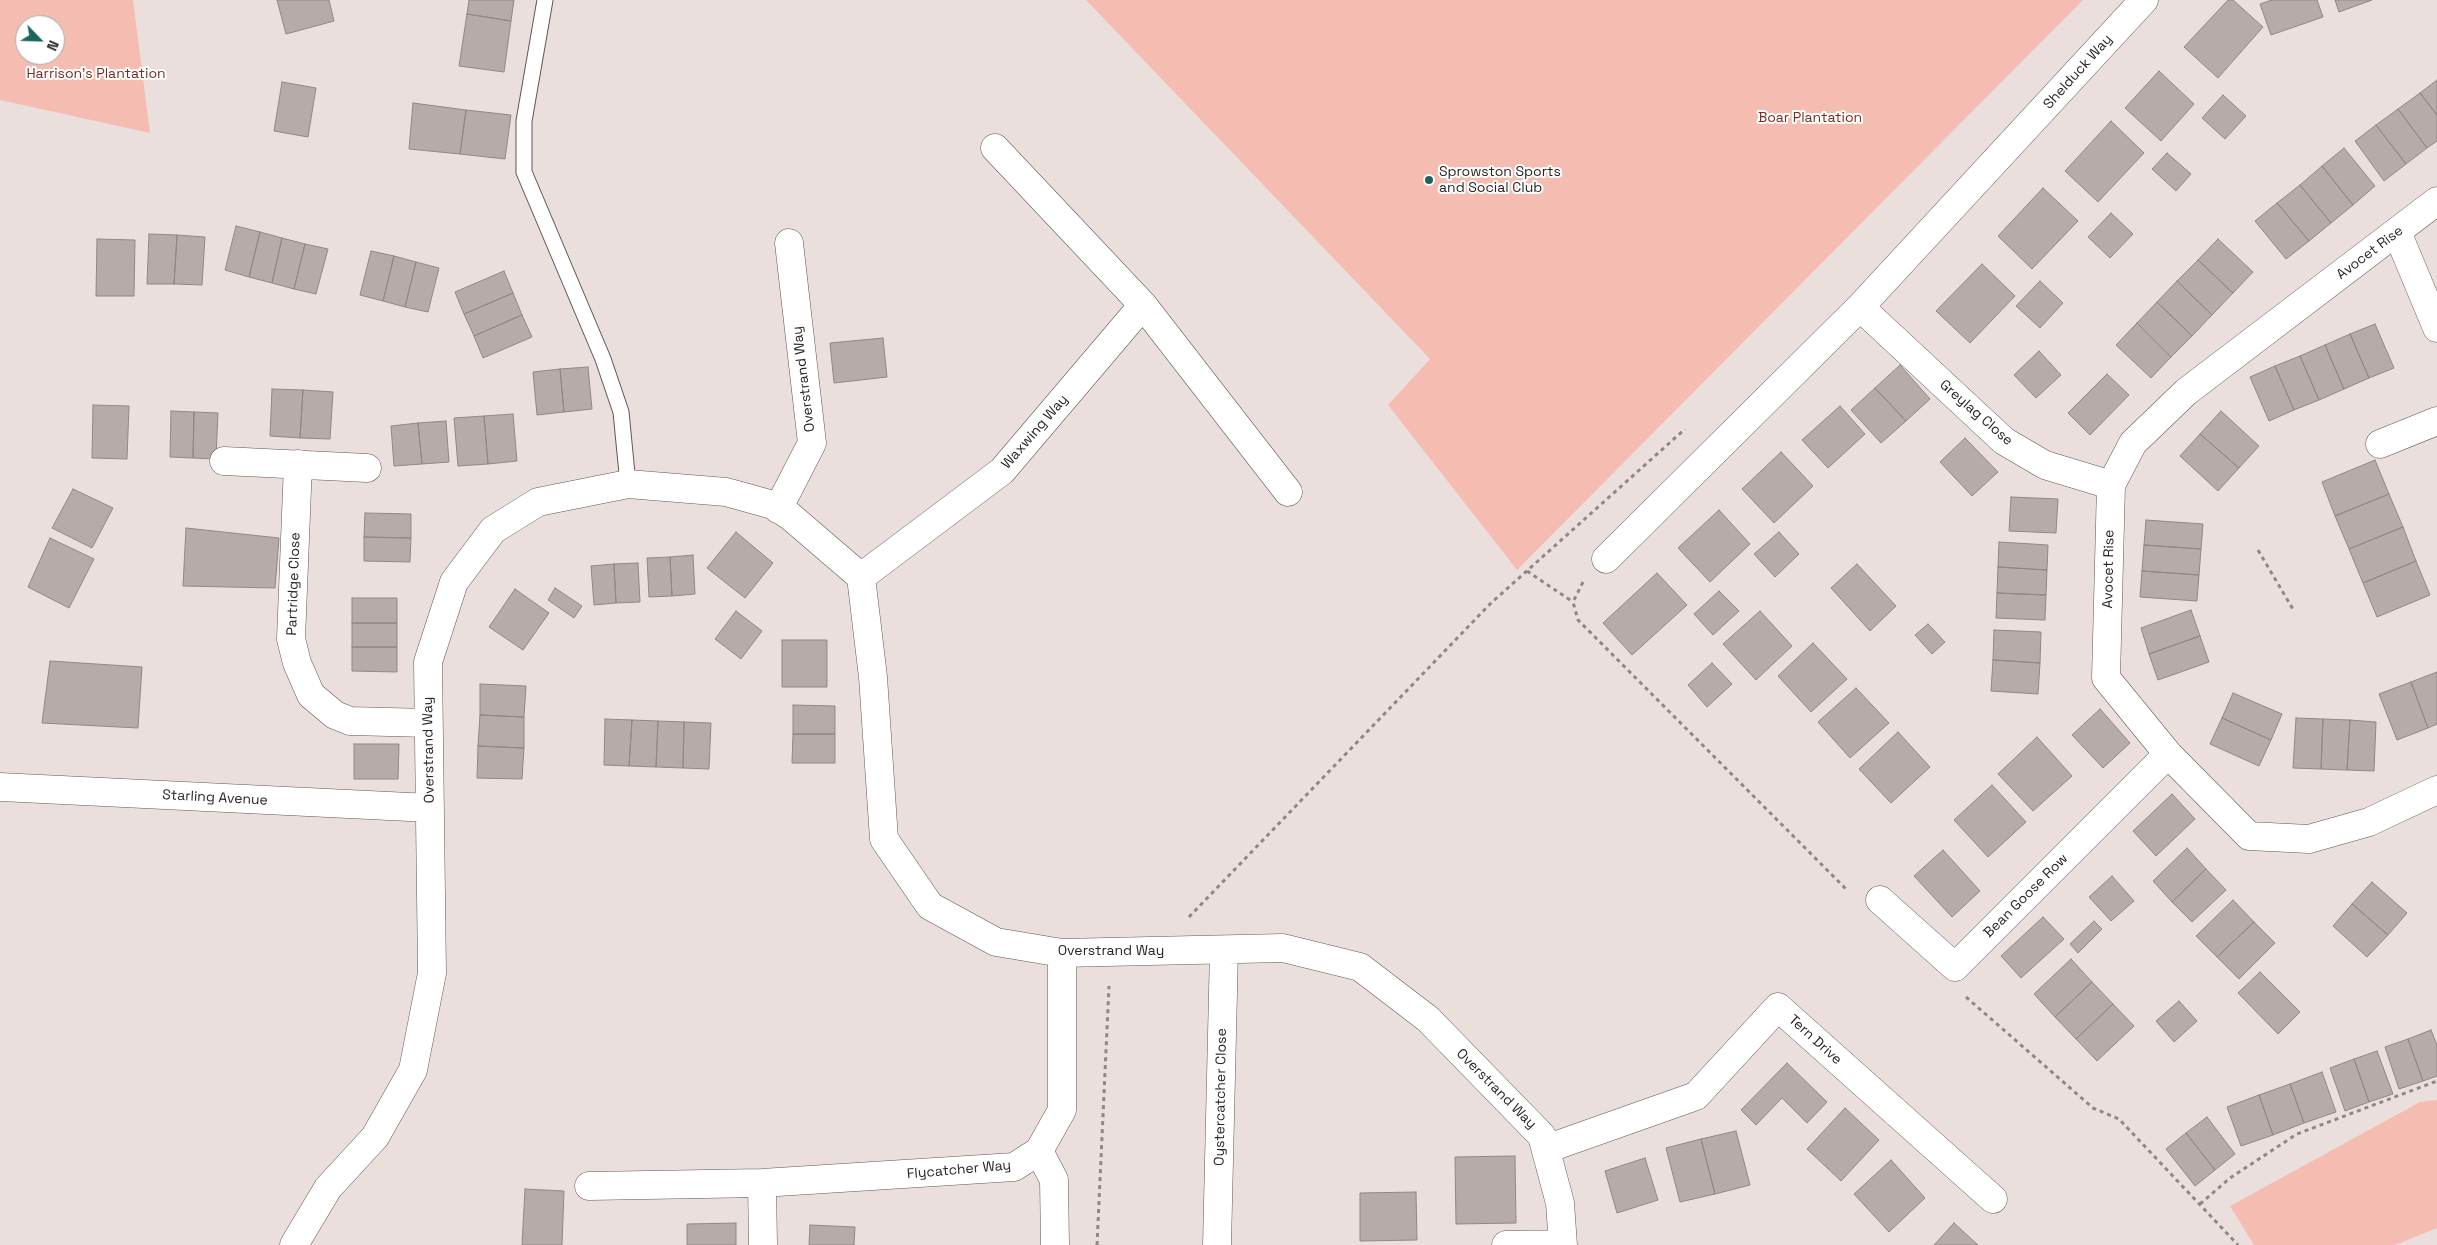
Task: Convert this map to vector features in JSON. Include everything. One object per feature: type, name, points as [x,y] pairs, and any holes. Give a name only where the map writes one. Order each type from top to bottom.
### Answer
[{"type":"street","name":"Shelduck Way","points":[[1606,559],[1860,307],[2013,144],[2144,0]]},
{"type":"street","points":[[995,148],[1144,305],[1288,492]]},
{"type":"street","name":"Avocet Rise","points":[[2437,201],[2186,392],[2134,443],[2111,486],[2106,678],[2168,754],[2249,836],[2309,839],[2369,822],[2437,790]]},
{"type":"street","points":[[2397,232],[2437,328]]},
{"type":"street","name":"Overstrand Way","points":[[778,509],[812,443],[788,243]]},
{"type":"street","name":"Waxwing Way","points":[[861,577],[1002,471],[1144,305]]},
{"type":"street","name":"Greylag Close","points":[[1860,307],[2004,441],[2044,465],[2111,486]]},
{"type":"street","points":[[2380,444],[2437,421]]},
{"type":"street","points":[[224,462],[368,468]]},
{"type":"street","name":"Partridge Close","points":[[298,464],[291,639],[296,663],[311,695],[335,715],[350,721],[428,723]]},
{"type":"street","name":"Overstrand Way","points":[[294,1245],[328,1188],[375,1137],[413,1070],[432,972],[428,662],[454,582],[493,530],[538,502],[628,484],[726,492],[778,509],[790,516],[861,577],[873,677],[884,839],[930,906],[996,942],[1062,953],[1283,948],[1360,967],[1428,1020],[1542,1136],[1560,1203],[1563,1244]]},
{"type":"street","name":"Bean Goose Row","points":[[1880,900],[1955,967],[2168,754]]},
{"type":"street","name":"Starling Avenue","points":[[0,787],[430,808]]},
{"type":"street","name":"Oystercatcher Close","points":[[1218,1245],[1224,950]]},
{"type":"street","name":"Flycatcher Way","points":[[590,1186],[762,1183],[1014,1168],[1039,1151],[1062,1110],[1062,953]]},
{"type":"street","name":"Tern Drive","points":[[1546,1149],[1696,1096],[1778,1007],[1993,1199]]},
{"type":"street","points":[[1039,1151],[1054,1180],[1055,1245]]},
{"type":"street","points":[[762,1183],[763,1245]]},
{"type":"street","points":[[1506,1245],[1563,1244]]},
{"type":"lane","points":[[545,0],[524,121],[524,172],[603,359],[621,412],[628,484]]},
{"type":"path","points":[[1155,952],[1490,604],[1690,425]]},
{"type":"path","points":[[2258,550],[2294,611]]},
{"type":"path","points":[[1527,570],[1573,602]]},
{"type":"path","points":[[1097,1245],[1110,953]]},
{"type":"path","points":[[2200,1204],[2230,1178],[2298,1134],[2437,1081]]},
{"type":"green space","name":"Harrison's Plantation","points":[[0,0],[133,0],[150,133],[0,100]]},
{"type":"green space","name":"Boar Plantation","points":[[1086,0],[2083,0],[1517,570],[1388,405],[1430,359]]},
{"type":"green space","points":[[2437,1100],[2437,1228],[2395,1245],[2254,1245],[2230,1206],[2420,1102]]},
{"type":"building","points":[[277,0],[329,0],[334,21],[286,34]]},
{"type":"building","points":[[469,0],[514,0],[511,21],[467,14]]},
{"type":"building","points":[[2228,0],[2233,0],[2263,27],[2218,78],[2184,47]]},
{"type":"building","points":[[2272,0],[2317,0],[2323,17],[2271,35],[2260,4]]},
{"type":"building","points":[[2335,0],[2372,0],[2339,12]]},
{"type":"building","points":[[467,14],[511,21],[504,72],[459,66]]},
{"type":"building","points":[[2159,71],[2194,104],[2161,141],[2125,108]]},
{"type":"building","points":[[2437,80],[2437,115],[2420,93]]},
{"type":"building","points":[[282,82],[316,88],[308,137],[274,131]]},
{"type":"building","points":[[2420,93],[2437,115],[2437,141],[2427,148],[2398,109]]},
{"type":"building","points":[[2223,95],[2246,116],[2225,139],[2202,118]]},
{"type":"building","points":[[413,103],[466,110],[460,154],[409,149]]},
{"type":"building","points":[[2398,109],[2427,148],[2406,164],[2376,125]]},
{"type":"building","points":[[466,110],[511,115],[505,159],[460,154]]},
{"type":"building","points":[[2111,121],[2144,153],[2098,202],[2065,171]]},
{"type":"building","points":[[2376,125],[2406,164],[2384,181],[2355,141]]},
{"type":"building","points":[[2344,148],[2375,186],[2353,205],[2322,166]]},
{"type":"building","points":[[2167,153],[2191,174],[2176,191],[2152,169]]},
{"type":"building","points":[[2322,166],[2353,205],[2331,223],[2300,185]]},
{"type":"building","points":[[2300,185],[2331,223],[2309,241],[2277,203]]},
{"type":"building","points":[[2043,188],[2078,221],[2032,269],[1998,236]]},
{"type":"building","points":[[2277,203],[2309,241],[2286,259],[2255,221]]},
{"type":"building","points":[[2111,213],[2133,234],[2110,258],[2088,237]]},
{"type":"building","points":[[236,226],[260,232],[249,277],[225,270]]},
{"type":"building","points":[[260,232],[282,238],[272,283],[249,277]]},
{"type":"building","points":[[149,234],[177,235],[174,284],[147,284]]},
{"type":"building","points":[[177,235],[205,237],[202,285],[174,284]]},
{"type":"building","points":[[282,238],[305,244],[294,289],[272,283]]},
{"type":"building","points":[[97,239],[135,240],[134,296],[96,296]]},
{"type":"building","points":[[2218,239],[2253,272],[2233,293],[2198,260]]},
{"type":"building","points":[[305,244],[328,249],[316,294],[294,289]]},
{"type":"building","points":[[371,251],[394,256],[383,301],[360,295]]},
{"type":"building","points":[[394,256],[416,262],[405,307],[383,301]]},
{"type":"building","points":[[2198,260],[2233,293],[2212,315],[2177,281]]},
{"type":"building","points":[[416,262],[439,268],[428,312],[405,307]]},
{"type":"building","points":[[1982,264],[2015,296],[1970,343],[1936,311]]},
{"type":"building","points":[[504,271],[513,293],[464,314],[455,292]]},
{"type":"building","points":[[2040,281],[2063,303],[2040,328],[2016,306]]},
{"type":"building","points":[[2177,281],[2212,315],[2192,336],[2157,302]]},
{"type":"building","points":[[513,293],[522,315],[474,336],[464,314]]},
{"type":"building","points":[[2157,302],[2192,336],[2171,357],[2137,323]]},
{"type":"building","points":[[522,315],[532,337],[483,358],[474,336]]},
{"type":"building","points":[[2137,323],[2171,357],[2151,378],[2116,345]]},
{"type":"building","points":[[2375,324],[2394,368],[2369,378],[2350,334]]},
{"type":"building","points":[[2350,334],[2369,378],[2344,389],[2325,345]]},
{"type":"building","points":[[883,338],[887,377],[834,383],[830,343]]},
{"type":"building","points":[[2325,345],[2344,389],[2319,400],[2300,356]]},
{"type":"building","points":[[2039,351],[2061,375],[2036,398],[2014,375]]},
{"type":"building","points":[[2300,356],[2319,400],[2294,410],[2275,366]]},
{"type":"building","points":[[1900,365],[1930,399],[1906,421],[1875,388]]},
{"type":"building","points":[[2275,366],[2294,410],[2269,421],[2250,377]]},
{"type":"building","points":[[588,367],[592,409],[564,412],[560,369]]},
{"type":"building","points":[[560,369],[564,412],[537,415],[533,372]]},
{"type":"building","points":[[2107,374],[2129,395],[2090,435],[2068,413]]},
{"type":"building","points":[[1875,388],[1906,421],[1881,443],[1851,410]]},
{"type":"building","points":[[272,389],[303,390],[300,438],[270,436]]},
{"type":"building","points":[[303,390],[333,392],[330,439],[300,438]]},
{"type":"building","points":[[93,405],[129,406],[127,459],[92,458]]},
{"type":"building","points":[[1840,406],[1865,434],[1828,468],[1802,440]]},
{"type":"building","points":[[171,411],[194,412],[193,458],[170,457]]},
{"type":"building","points":[[2221,411],[2259,446],[2239,468],[2200,434]]},
{"type":"building","points":[[194,412],[218,413],[216,459],[193,458]]},
{"type":"building","points":[[513,414],[517,461],[488,464],[484,416]]},
{"type":"building","points":[[484,416],[488,464],[458,466],[454,418]]},
{"type":"building","points":[[446,421],[449,462],[422,464],[418,423]]},
{"type":"building","points":[[418,423],[422,464],[394,466],[391,426]]},
{"type":"building","points":[[2200,434],[2239,468],[2218,491],[2180,456]]},
{"type":"building","points":[[1965,438],[1998,472],[1972,496],[1940,462]]},
{"type":"building","points":[[1781,452],[1813,486],[1774,523],[1742,489]]},
{"type":"building","points":[[2375,460],[2389,494],[2335,516],[2322,482]]},
{"type":"building","points":[[73,489],[113,508],[92,548],[52,528]]},
{"type":"building","points":[[2389,494],[2403,527],[2349,549],[2335,516]]},
{"type":"building","points":[[2011,497],[2058,499],[2056,533],[2009,531]]},
{"type":"building","points":[[1719,510],[1750,544],[1710,582],[1678,548]]},
{"type":"building","points":[[365,513],[411,514],[411,538],[364,537]]},
{"type":"building","points":[[2146,520],[2203,524],[2201,549],[2144,545]]},
{"type":"building","points":[[2403,527],[2416,561],[2363,583],[2349,549]]},
{"type":"building","points":[[186,528],[279,538],[275,588],[183,586]]},
{"type":"building","points":[[736,532],[773,563],[745,598],[707,568]]},
{"type":"building","points":[[1779,532],[1799,554],[1775,577],[1754,554]]},
{"type":"building","points":[[364,537],[411,538],[410,562],[364,561]]},
{"type":"building","points":[[50,538],[94,559],[69,608],[28,587]]},
{"type":"building","points":[[1999,542],[2048,545],[2047,570],[1998,567]]},
{"type":"building","points":[[2144,545],[2201,549],[2199,575],[2142,571]]},
{"type":"building","points":[[693,555],[695,594],[672,596],[670,557]]},
{"type":"building","points":[[670,557],[672,596],[649,597],[647,558]]},
{"type":"building","points":[[2416,561],[2430,595],[2377,617],[2363,583]]},
{"type":"building","points":[[638,563],[640,602],[616,603],[614,564]]},
{"type":"building","points":[[614,564],[616,603],[594,605],[591,566]]},
{"type":"building","points":[[1857,564],[1896,606],[1870,631],[1831,588]]},
{"type":"building","points":[[1998,567],[2047,570],[2046,595],[1997,593]]},
{"type":"building","points":[[2142,571],[2199,575],[2197,601],[2140,597]]},
{"type":"building","points":[[1657,573],[1687,605],[1632,655],[1603,623]]},
{"type":"building","points":[[555,588],[582,606],[574,618],[548,600]]},
{"type":"building","points":[[515,589],[549,613],[523,650],[489,627]]},
{"type":"building","points":[[1719,591],[1739,611],[1713,635],[1694,614]]},
{"type":"building","points":[[1997,593],[2046,595],[2045,620],[1996,618]]},
{"type":"building","points":[[352,598],[397,598],[397,623],[352,623]]},
{"type":"building","points":[[2191,610],[2200,636],[2149,654],[2141,628]]},
{"type":"building","points":[[736,611],[762,631],[741,659],[715,639]]},
{"type":"building","points":[[1760,611],[1792,646],[1756,680],[1723,644]]},
{"type":"building","points":[[352,623],[397,623],[397,647],[352,647]]},
{"type":"building","points":[[1928,624],[1945,642],[1932,654],[1915,635]]},
{"type":"building","points":[[1994,630],[2041,632],[2040,663],[1993,660]]},
{"type":"building","points":[[2200,636],[2209,662],[2158,680],[2149,654]]},
{"type":"building","points":[[782,640],[827,640],[827,687],[782,687]]},
{"type":"building","points":[[1813,643],[1847,679],[1811,712],[1778,676]]},
{"type":"building","points":[[352,647],[397,647],[397,672],[352,671]]},
{"type":"building","points":[[1993,660],[2040,663],[2038,694],[1991,691]]},
{"type":"building","points":[[50,661],[142,667],[138,728],[42,723]]},
{"type":"building","points":[[1712,663],[1732,684],[1707,707],[1688,685]]},
{"type":"building","points":[[2437,672],[2437,724],[2428,728],[2411,682]]},
{"type":"building","points":[[2411,682],[2428,728],[2397,740],[2379,694]]},
{"type":"building","points":[[480,684],[526,686],[524,717],[480,715]]},
{"type":"building","points":[[1856,688],[1889,723],[1850,758],[1818,722]]},
{"type":"building","points":[[2233,693],[2282,714],[2271,740],[2222,718]]},
{"type":"building","points":[[793,705],[835,706],[835,734],[793,734]]},
{"type":"building","points":[[2100,709],[2130,743],[2103,768],[2072,735]]},
{"type":"building","points":[[480,715],[524,717],[524,748],[478,746]]},
{"type":"building","points":[[2222,718],[2271,740],[2259,766],[2210,744]]},
{"type":"building","points":[[2296,718],[2323,719],[2321,769],[2293,768]]},
{"type":"building","points":[[605,719],[632,720],[629,766],[604,765]]},
{"type":"building","points":[[2323,719],[2350,720],[2347,770],[2321,769]]},
{"type":"building","points":[[632,720],[658,721],[656,767],[629,766]]},
{"type":"building","points":[[2350,720],[2376,722],[2374,771],[2347,770]]},
{"type":"building","points":[[658,721],[684,722],[683,768],[656,767]]},
{"type":"building","points":[[684,722],[711,723],[709,769],[683,768]]},
{"type":"building","points":[[1898,732],[1930,767],[1891,803],[1859,769]]},
{"type":"building","points":[[793,734],[835,734],[835,763],[792,763]]},
{"type":"building","points":[[2037,737],[2072,776],[2033,811],[1998,774]]},
{"type":"building","points":[[354,744],[399,744],[398,779],[354,779]]},
{"type":"building","points":[[478,746],[524,748],[522,779],[477,778]]},
{"type":"building","points":[[1992,785],[2026,822],[1988,857],[1954,820]]},
{"type":"building","points":[[2172,794],[2195,819],[2156,856],[2133,831]]},
{"type":"building","points":[[2187,848],[2206,869],[2172,902],[2153,881]]},
{"type":"building","points":[[1943,850],[1980,891],[1952,917],[1914,876]]},
{"type":"building","points":[[2206,869],[2226,890],[2192,922],[2172,902]]},
{"type":"building","points":[[2112,876],[2134,901],[2111,921],[2089,897]]},
{"type":"building","points":[[2372,882],[2407,913],[2388,935],[2352,904]]},
{"type":"building","points":[[2233,900],[2254,922],[2217,957],[2196,936]]},
{"type":"building","points":[[2352,904],[2388,935],[2367,957],[2333,926]]},
{"type":"building","points":[[2043,917],[2064,939],[2021,978],[2001,956]]},
{"type":"building","points":[[2094,921],[2102,929],[2078,953],[2070,944]]},
{"type":"building","points":[[2254,922],[2275,943],[2239,979],[2217,957]]},
{"type":"building","points":[[2071,959],[2092,982],[2055,1017],[2034,994]]},
{"type":"building","points":[[2260,972],[2300,1012],[2278,1034],[2238,993]]},
{"type":"building","points":[[2092,982],[2113,1004],[2076,1039],[2055,1017]]},
{"type":"building","points":[[2179,1001],[2197,1021],[2174,1042],[2156,1021]]},
{"type":"building","points":[[2113,1004],[2134,1026],[2097,1061],[2076,1039]]},
{"type":"building","points":[[2431,1030],[2437,1045],[2437,1076],[2423,1081],[2408,1039]]},
{"type":"building","points":[[2408,1039],[2423,1081],[2399,1089],[2385,1047]]},
{"type":"building","points":[[2377,1051],[2393,1094],[2369,1102],[2354,1059]]},
{"type":"building","points":[[2354,1059],[2369,1102],[2345,1111],[2330,1068]]},
{"type":"building","points":[[1787,1063],[1827,1102],[1807,1123],[1782,1098],[1756,1125],[1741,1110]]},
{"type":"building","points":[[2322,1072],[2336,1112],[2304,1123],[2290,1084]]},
{"type":"building","points":[[2290,1084],[2304,1123],[2273,1135],[2259,1095]]},
{"type":"building","points":[[2259,1095],[2273,1135],[2241,1146],[2227,1107]]},
{"type":"building","points":[[1845,1108],[1879,1140],[1841,1181],[1807,1149]]},
{"type":"building","points":[[2207,1117],[2235,1154],[2215,1170],[2186,1133]]},
{"type":"building","points":[[1736,1131],[1750,1185],[1715,1194],[1701,1139]]},
{"type":"building","points":[[2186,1133],[2215,1170],[2195,1186],[2166,1149]]},
{"type":"building","points":[[1701,1139],[1715,1194],[1680,1202],[1666,1148]]},
{"type":"building","points":[[1515,1156],[1516,1223],[1456,1224],[1455,1157]]},
{"type":"building","points":[[1645,1158],[1658,1200],[1617,1213],[1605,1171]]},
{"type":"building","points":[[1891,1160],[1925,1198],[1889,1232],[1854,1194]]},
{"type":"building","points":[[525,1189],[564,1191],[562,1245],[522,1245]]},
{"type":"building","points":[[1416,1192],[1417,1240],[1360,1241],[1360,1193]]},
{"type":"building","points":[[736,1223],[736,1245],[687,1245],[687,1224]]},
{"type":"building","points":[[1954,1223],[1978,1245],[1934,1245]]},
{"type":"building","points":[[810,1225],[855,1227],[854,1245],[809,1245]]},
{"type":"place","name":"Sprowston Sports and Social Club","points":[[1429,180]]}]
